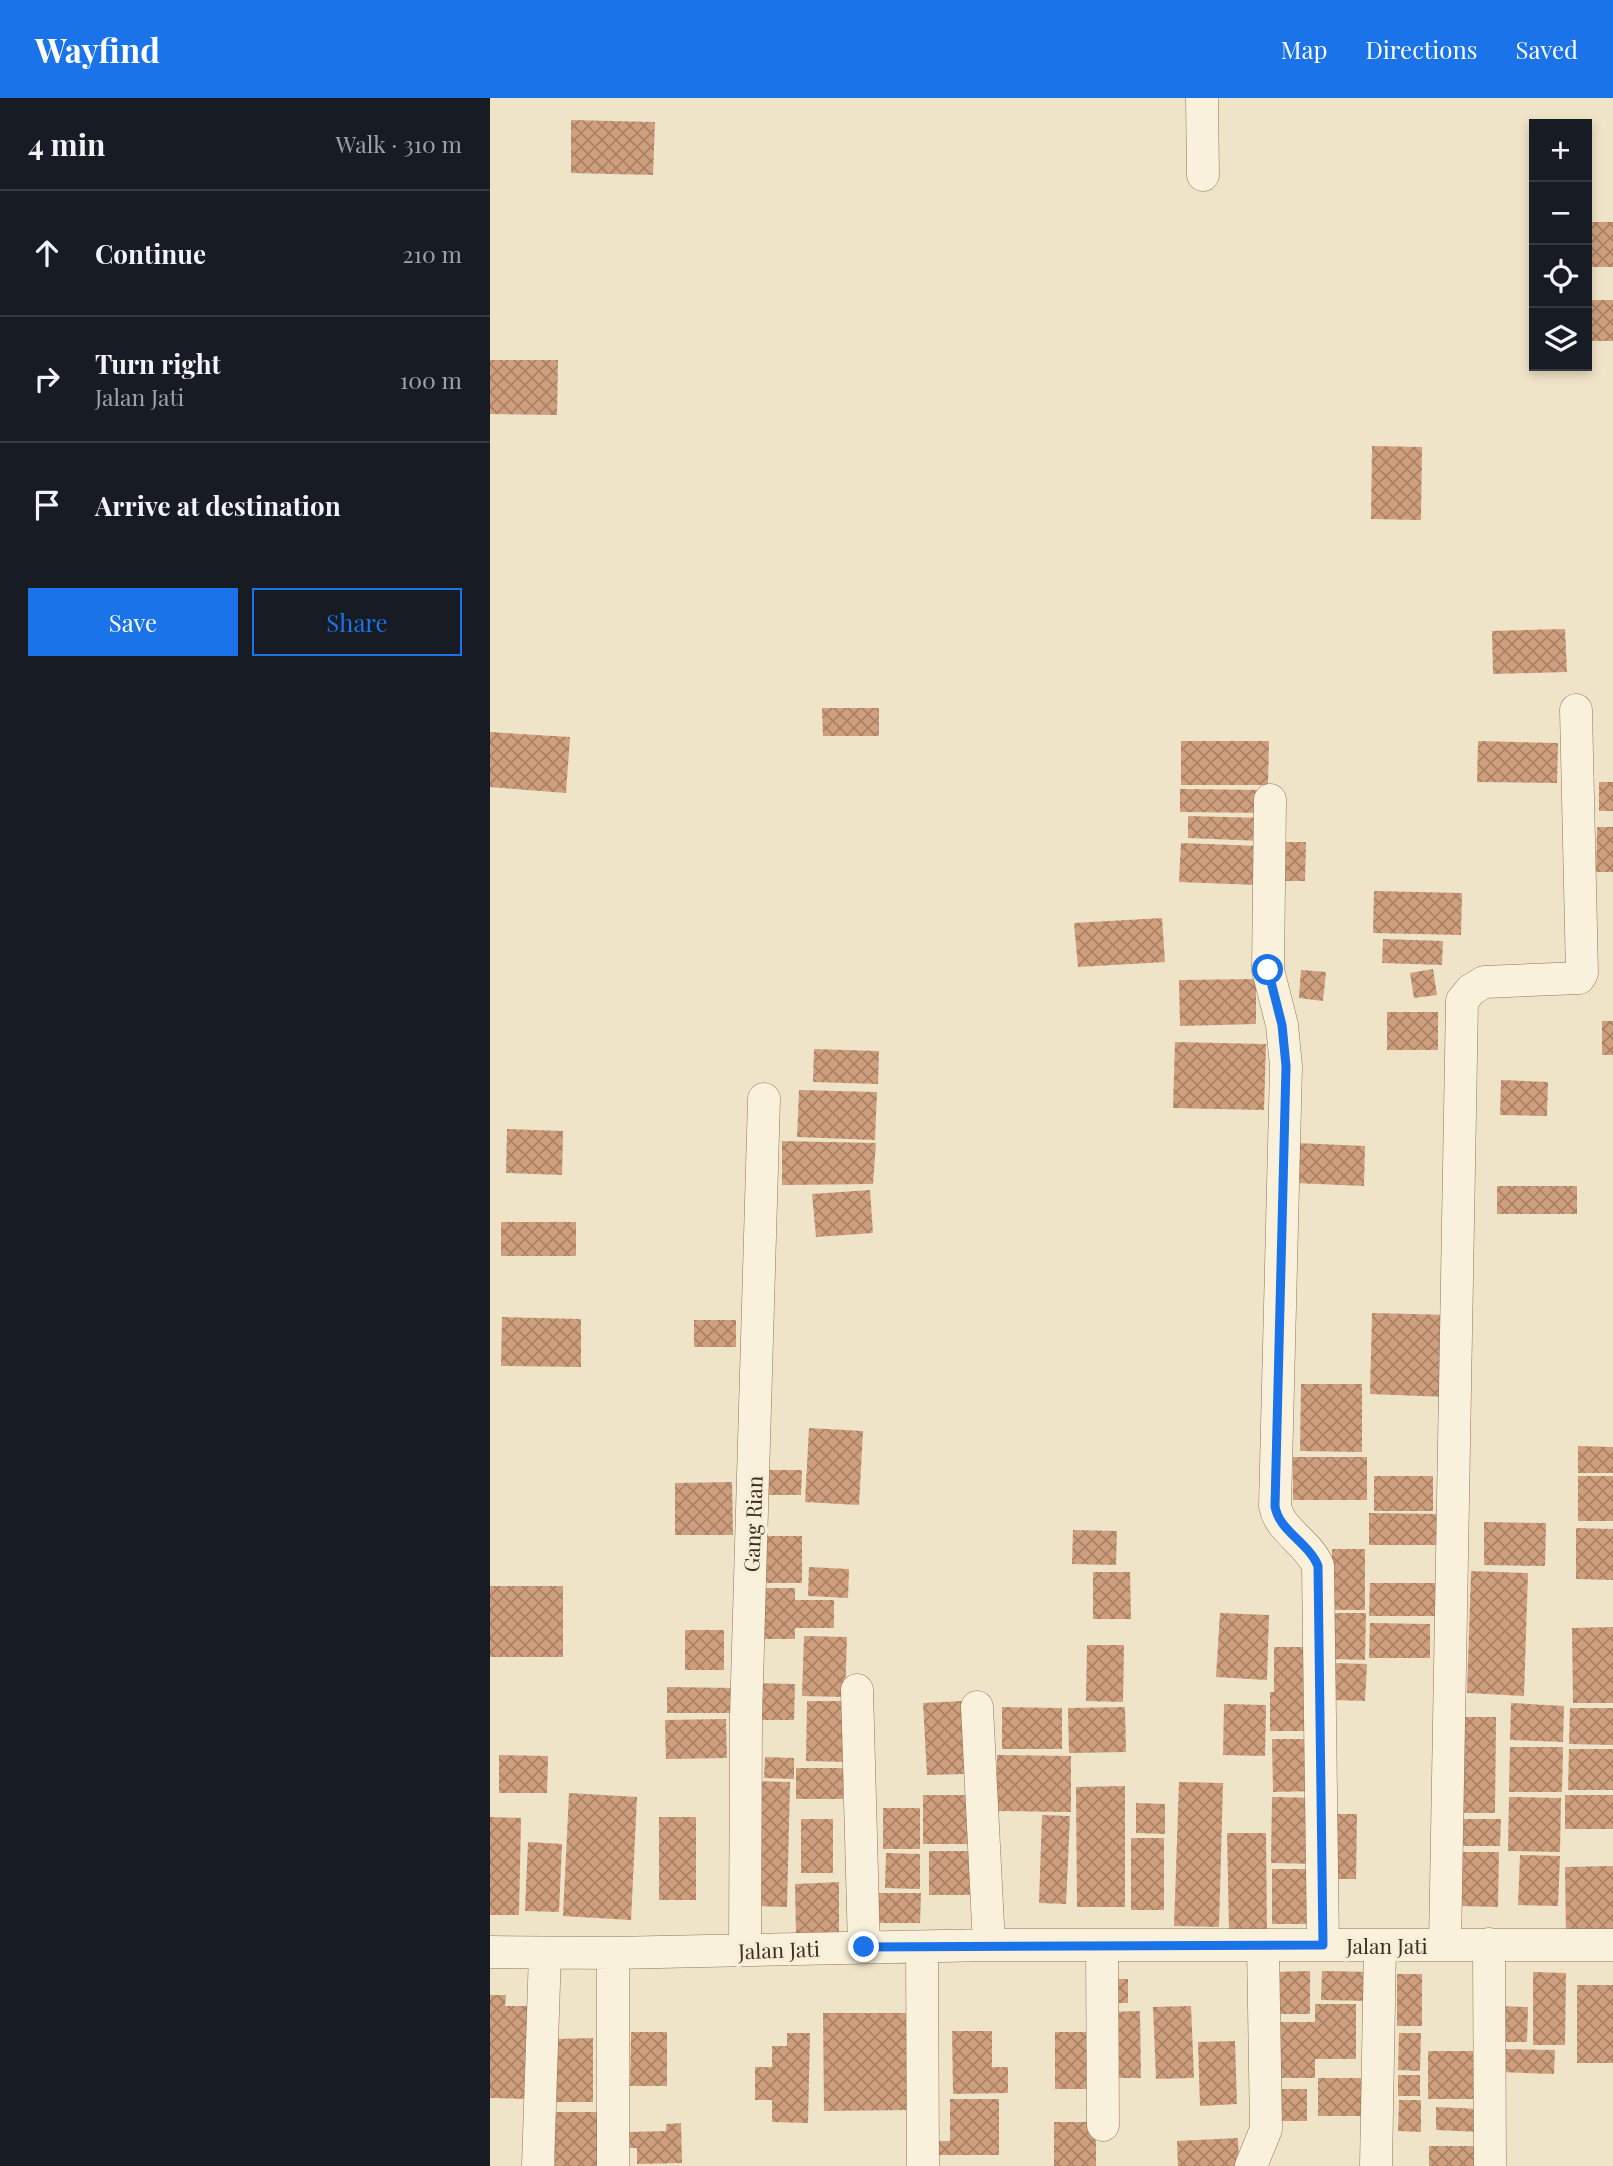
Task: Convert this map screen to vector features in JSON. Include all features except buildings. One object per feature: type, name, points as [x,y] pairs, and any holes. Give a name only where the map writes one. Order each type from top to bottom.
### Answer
[{"type":"street","points":[[1202,98],[1203,175]]},
{"type":"street","points":[[1445,1945],[1462,1001],[1471,990],[1484,982],[1579,978],[1582,973],[1576,710]]},
{"type":"street","points":[[1270,800],[1268,970],[1282,1025],[1286,1066],[1275,1506],[1278,1519],[1308,1548],[1318,1566],[1323,1945]]},
{"type":"street","name":"Gang Rian","points":[[745,1950],[746,1716],[764,1099]]},
{"type":"street","points":[[857,1690],[864,1947]]},
{"type":"street","points":[[977,1707],[989,1945]]},
{"type":"street","points":[[1489,1944],[1490,2166]]},
{"type":"street","name":"Jalan Jati","points":[[490,1952],[614,1953],[989,1945],[1613,1945]]},
{"type":"street","points":[[1102,1945],[1103,2125]]},
{"type":"street","points":[[1251,2166],[1266,2129],[1263,1945]]},
{"type":"street","points":[[1376,2166],[1380,1946]]},
{"type":"street","points":[[922,1947],[923,2166]]},
{"type":"street","points":[[538,2166],[545,1952]]},
{"type":"street","points":[[613,2166],[614,1953]]},
{"type":"route","points":[[864,1947],[1323,1945],[1318,1566],[1308,1548],[1278,1519],[1275,1506],[1286,1066],[1282,1025],[1268,970]]}]
